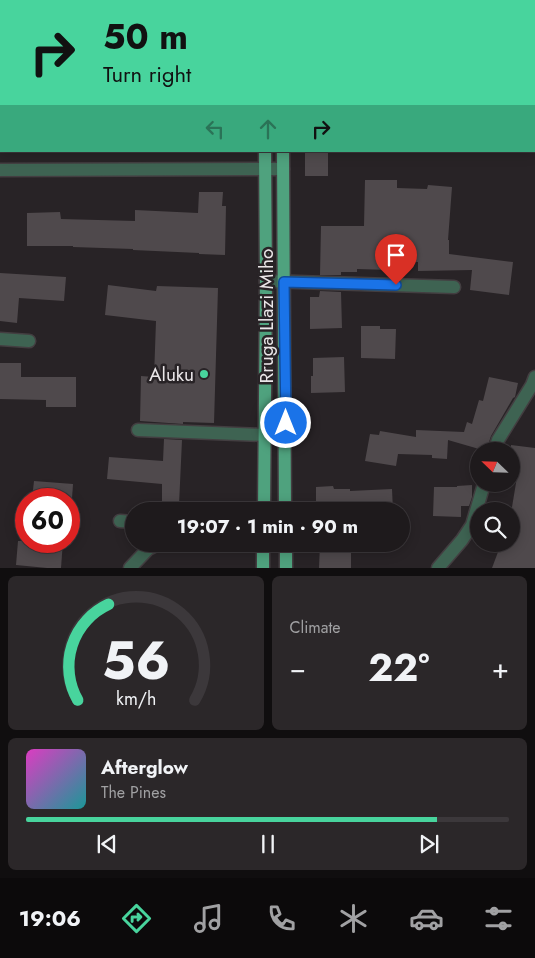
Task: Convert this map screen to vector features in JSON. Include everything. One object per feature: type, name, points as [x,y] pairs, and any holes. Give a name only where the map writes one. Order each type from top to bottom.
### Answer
[{"type":"main road","name":"Rruga Llazi Miho","points":[[264,502],[265,152]]},
{"type":"main road","name":"Rruga Llazi Miho","points":[[283,152],[286,502]]},
{"type":"main road","points":[[263,568],[264,552]]},
{"type":"main road","points":[[286,552],[286,568]]},
{"type":"street","points":[[0,170],[283,169]]},
{"type":"street","points":[[266,281],[454,287]]},
{"type":"street","points":[[0,339],[29,342]]},
{"type":"street","points":[[497,442],[535,377]]},
{"type":"street","points":[[138,430],[264,435]]},
{"type":"street","points":[[438,568],[472,525],[482,492]]},
{"type":"street","points":[[120,521],[125,521]]},
{"type":"street","points":[[130,568],[146,552]]},
{"type":"building","points":[[305,152],[328,152],[328,176],[305,176]]},
{"type":"building","points":[[365,180],[397,180],[397,188],[427,189],[428,185],[452,187],[448,240],[449,254],[513,262],[509,295],[470,290],[472,270],[418,271],[418,262],[390,261],[390,270],[357,269],[357,272],[341,272],[341,275],[320,275],[321,226],[364,226]]},
{"type":"building","points":[[199,192],[223,192],[222,206],[226,206],[225,255],[73,246],[27,246],[27,213],[60,212],[61,219],[135,221],[135,210],[198,213]]},
{"type":"building","points":[[0,273],[66,277],[64,301],[19,298],[17,323],[0,321]]},
{"type":"building","points":[[108,285],[156,291],[157,286],[218,288],[214,423],[183,422],[183,424],[140,421],[141,376],[154,377],[156,321],[105,315]]},
{"type":"building","points":[[320,291],[341,292],[342,328],[310,329],[310,297],[319,297]]},
{"type":"building","points":[[361,326],[380,326],[380,329],[396,329],[395,359],[361,358]]},
{"type":"building","points":[[344,357],[345,392],[311,393],[313,358]]},
{"type":"building","points":[[0,363],[21,363],[21,377],[76,377],[76,407],[46,407],[46,400],[0,399]]},
{"type":"building","points":[[489,377],[518,383],[515,397],[489,442],[470,442],[470,446],[448,440],[447,459],[432,458],[432,455],[398,454],[396,466],[365,461],[370,434],[379,435],[380,431],[416,437],[416,430],[464,432],[467,422],[472,424],[479,400],[483,401]]},
{"type":"building","points":[[164,439],[182,440],[179,502],[162,502],[162,484],[107,479],[109,457],[163,461]]},
{"type":"building","points":[[520,446],[535,448],[535,568],[492,568],[498,552],[520,552],[520,502],[513,502],[514,492],[520,492]]},
{"type":"building","points":[[34,481],[73,484],[73,488],[33,488]]},
{"type":"building","points":[[470,485],[470,492],[472,492],[469,506],[461,506],[461,517],[433,516],[434,487]]},
{"type":"building","points":[[333,486],[334,489],[350,489],[350,491],[392,489],[393,502],[316,502],[316,487]]},
{"type":"building","points":[[320,552],[351,552],[351,568],[319,568]]},
{"type":"building","points":[[17,553],[62,553],[61,568],[16,565]]},
{"type":"place","name":"Aluku","points":[[204,374]]},
{"type":"route","points":[[286,423],[284,282],[396,285]]}]
